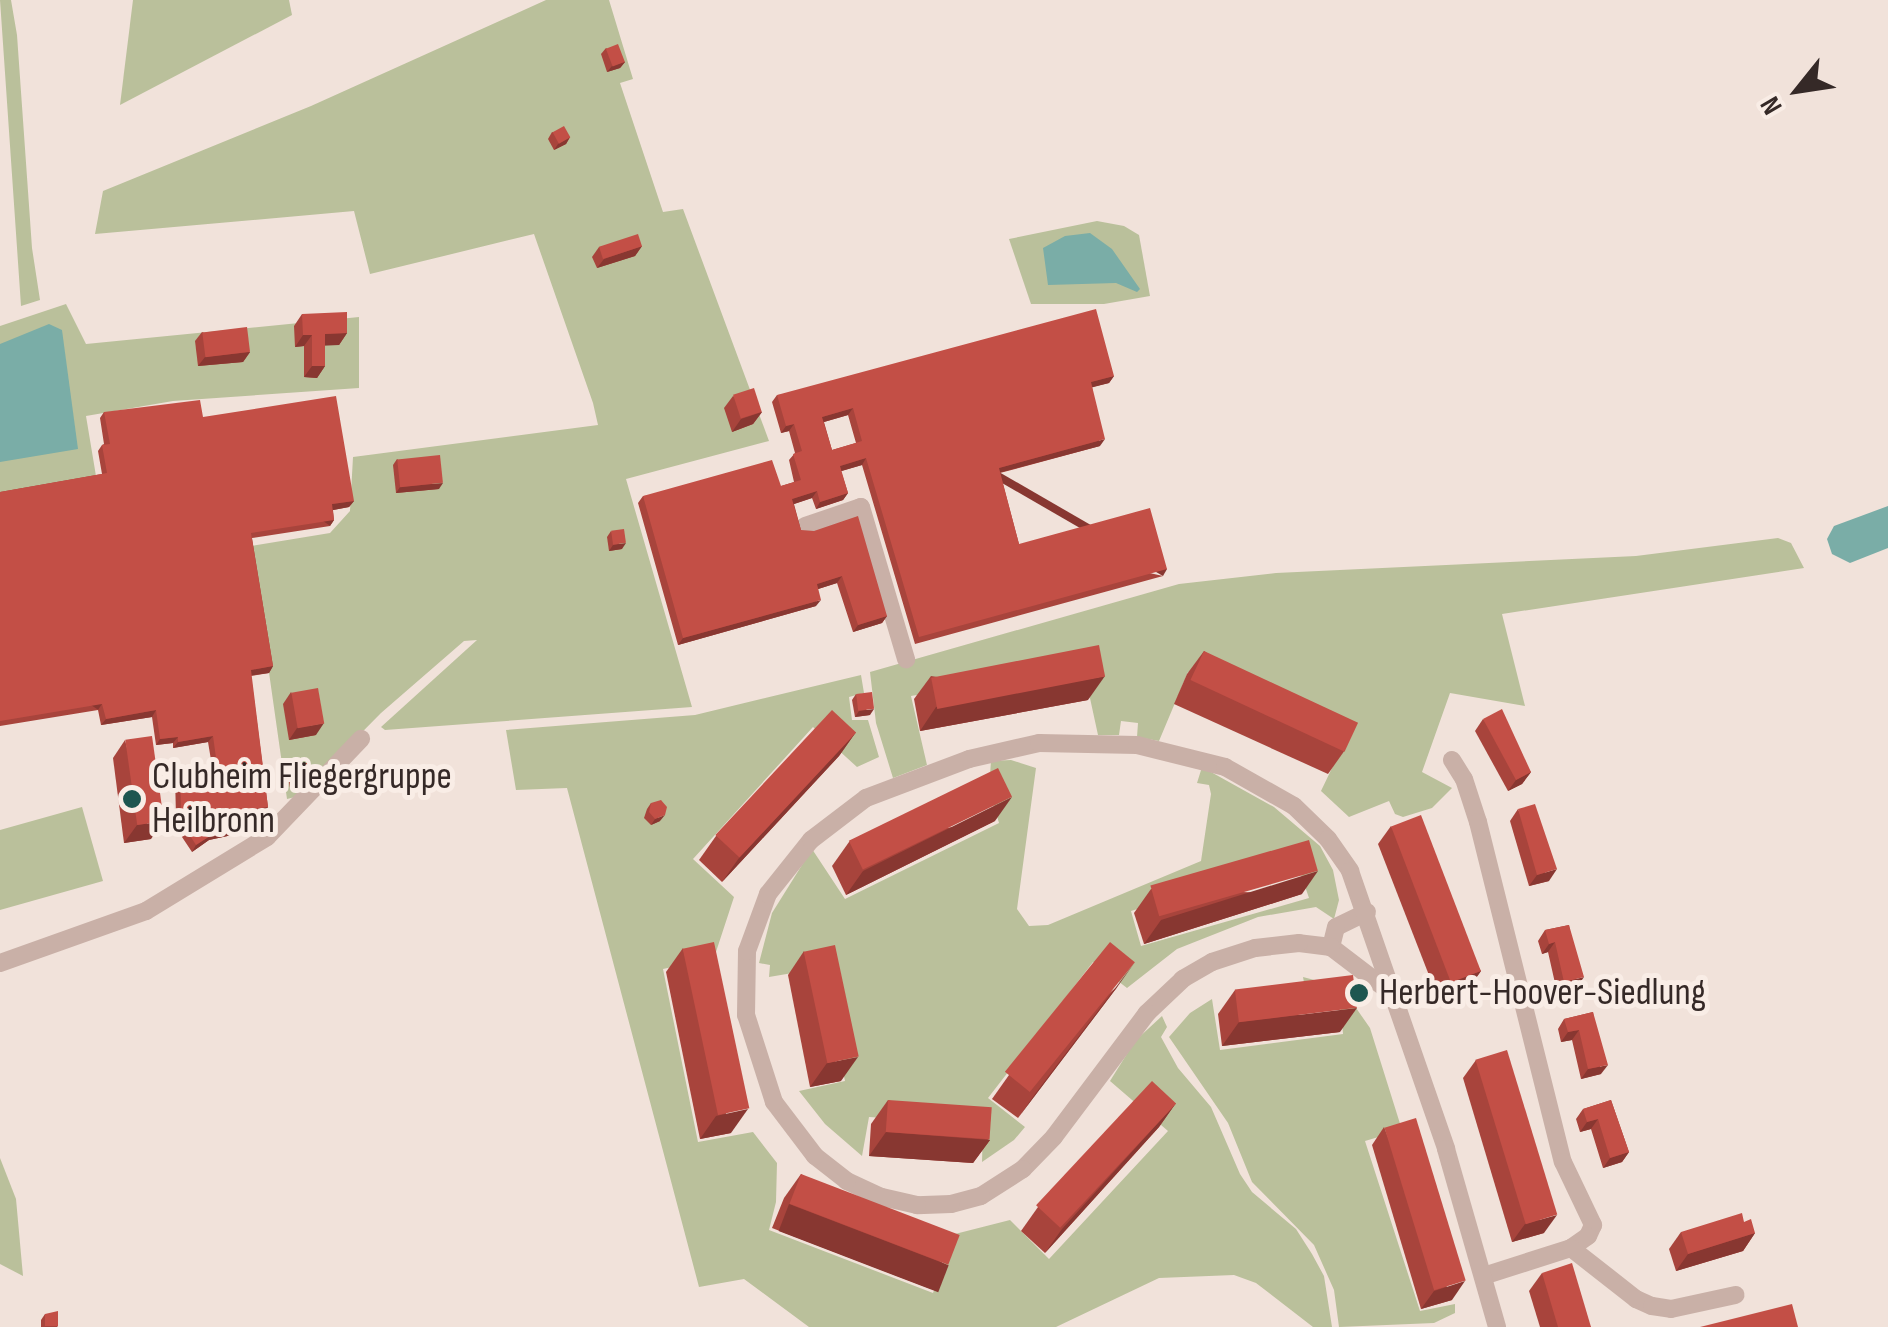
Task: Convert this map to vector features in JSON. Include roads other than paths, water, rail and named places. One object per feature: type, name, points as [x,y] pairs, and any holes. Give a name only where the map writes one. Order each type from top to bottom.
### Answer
[{"type":"street","points":[[805,526],[861,507],[906,658]]},
{"type":"street","points":[[0,963],[146,911],[267,837],[361,739]]},
{"type":"street","points":[[1395,996],[1332,947],[1299,943],[1255,948],[1198,969],[1146,1012],[1054,1136],[1023,1170],[980,1196],[933,1206],[900,1203],[864,1191],[814,1156],[774,1102],[746,1015],[745,963],[760,913],[779,878],[811,840],[866,798],[1004,749],[1081,742],[1138,745],[1198,758],[1248,776],[1294,806],[1328,839],[1350,870],[1395,996],[1497,1327]]},
{"type":"street","points":[[1452,760],[1464,779],[1478,822],[1563,1162],[1594,1225],[1588,1236],[1571,1248],[1483,1276]]},
{"type":"street","points":[[1332,947],[1336,928],[1367,912]]},
{"type":"street","points":[[1571,1248],[1636,1299],[1652,1306],[1672,1309],[1735,1295]]},
{"type":"water","points":[[1090,233],[1112,249],[1140,289],[1137,292],[1116,283],[1048,285],[1043,248],[1065,236]]},
{"type":"water","points":[[49,324],[62,330],[78,449],[0,462],[0,344]]},
{"type":"water","points":[[1888,506],[1888,548],[1850,563],[1832,554],[1827,539],[1834,526]]},
{"type":"place","name":"Clubheim Fliegergruppe Heilbronn","points":[[132,799]]},
{"type":"place","name":"Herbert-Hoover-Siedlung","points":[[1359,993]]}]
